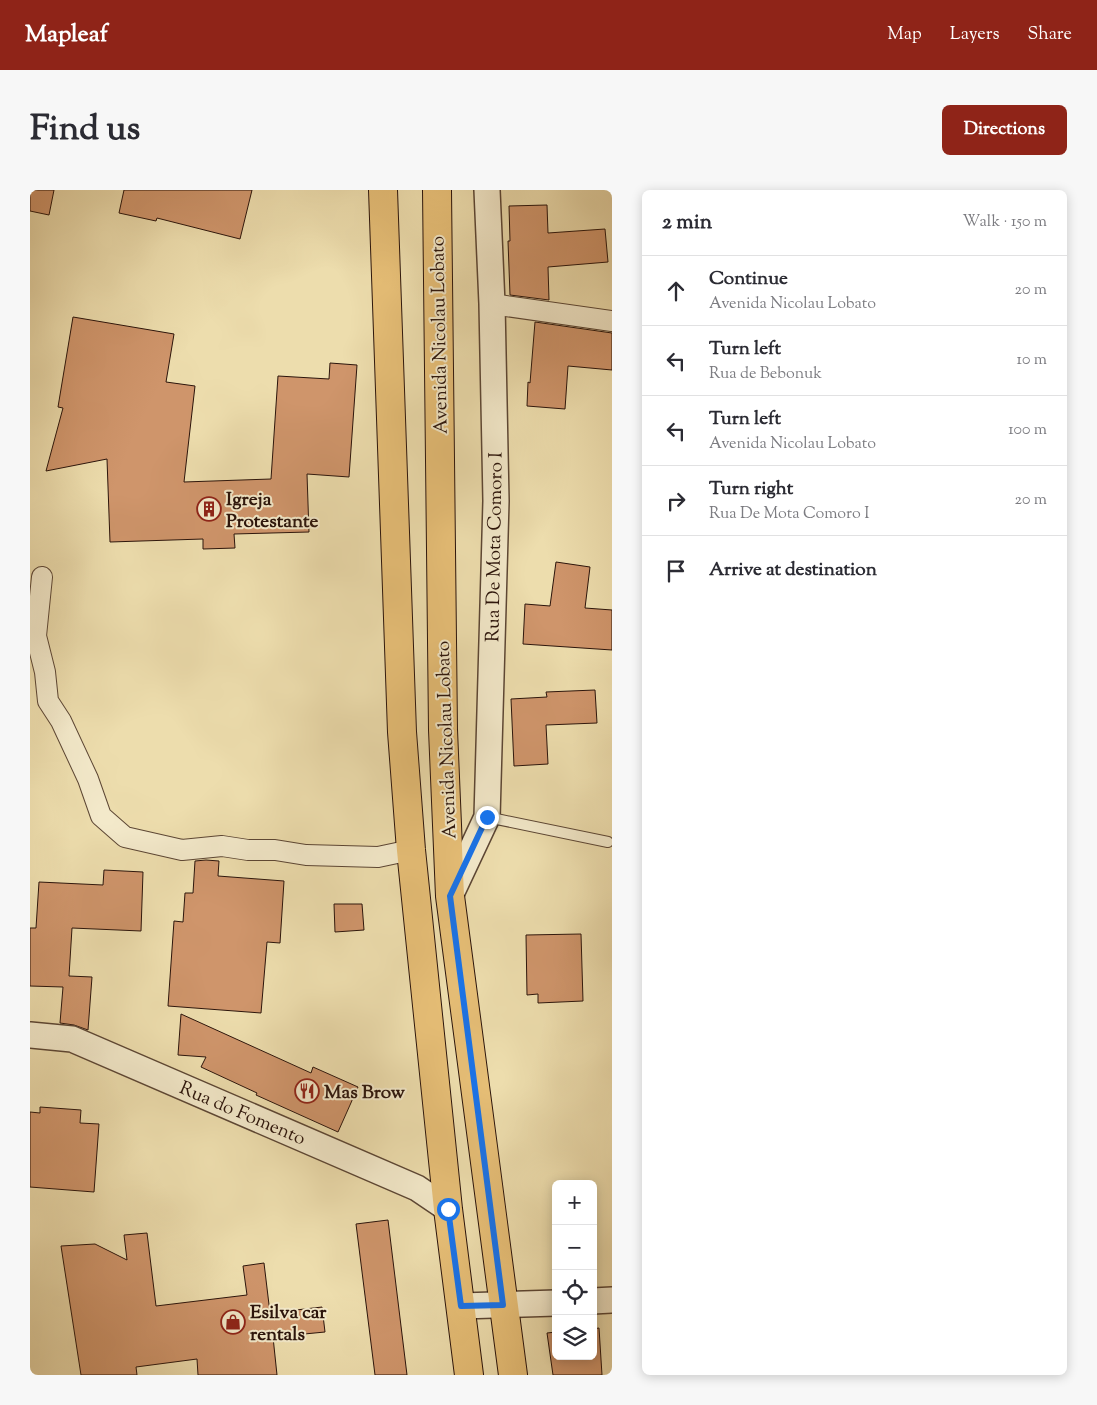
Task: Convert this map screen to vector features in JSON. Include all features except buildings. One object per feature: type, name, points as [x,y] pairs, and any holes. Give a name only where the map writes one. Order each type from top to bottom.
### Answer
[{"type":"main road","name":"Avenida Nicolau Lobato","points":[[383,190],[402,732],[411,850],[448,1209],[469,1375]]},
{"type":"main road","name":"Avenida Nicolau Lobato","points":[[437,190],[443,730],[450,896],[512,1375]]},
{"type":"street","name":"Rua De Mota Comoro I","points":[[450,896],[487,817],[496,501],[492,304],[487,190]]},
{"type":"street","points":[[492,304],[612,322]]},
{"type":"street","points":[[42,577],[36,636],[48,701],[61,722],[88,779],[101,816],[125,837],[182,850],[222,846],[248,850],[275,850],[306,855],[378,857],[411,850]]},
{"type":"street","name":"Rua do Fomento","points":[[30,1036],[72,1039],[417,1188],[448,1209]]},
{"type":"street","points":[[597,1301],[612,1300]]},
{"type":"street","points":[[461,1306],[552,1303]]},
{"type":"lane","points":[[487,817],[608,842]]},
{"type":"place","name":"Igreja Protestante","points":[[209,509]]},
{"type":"place","name":"Mas Brow","points":[[307,1091]]},
{"type":"place","name":"Esilva car rentals","points":[[233,1322]]},
{"type":"route","points":[[448,1209],[461,1306],[503,1305],[450,896],[487,817]]}]
